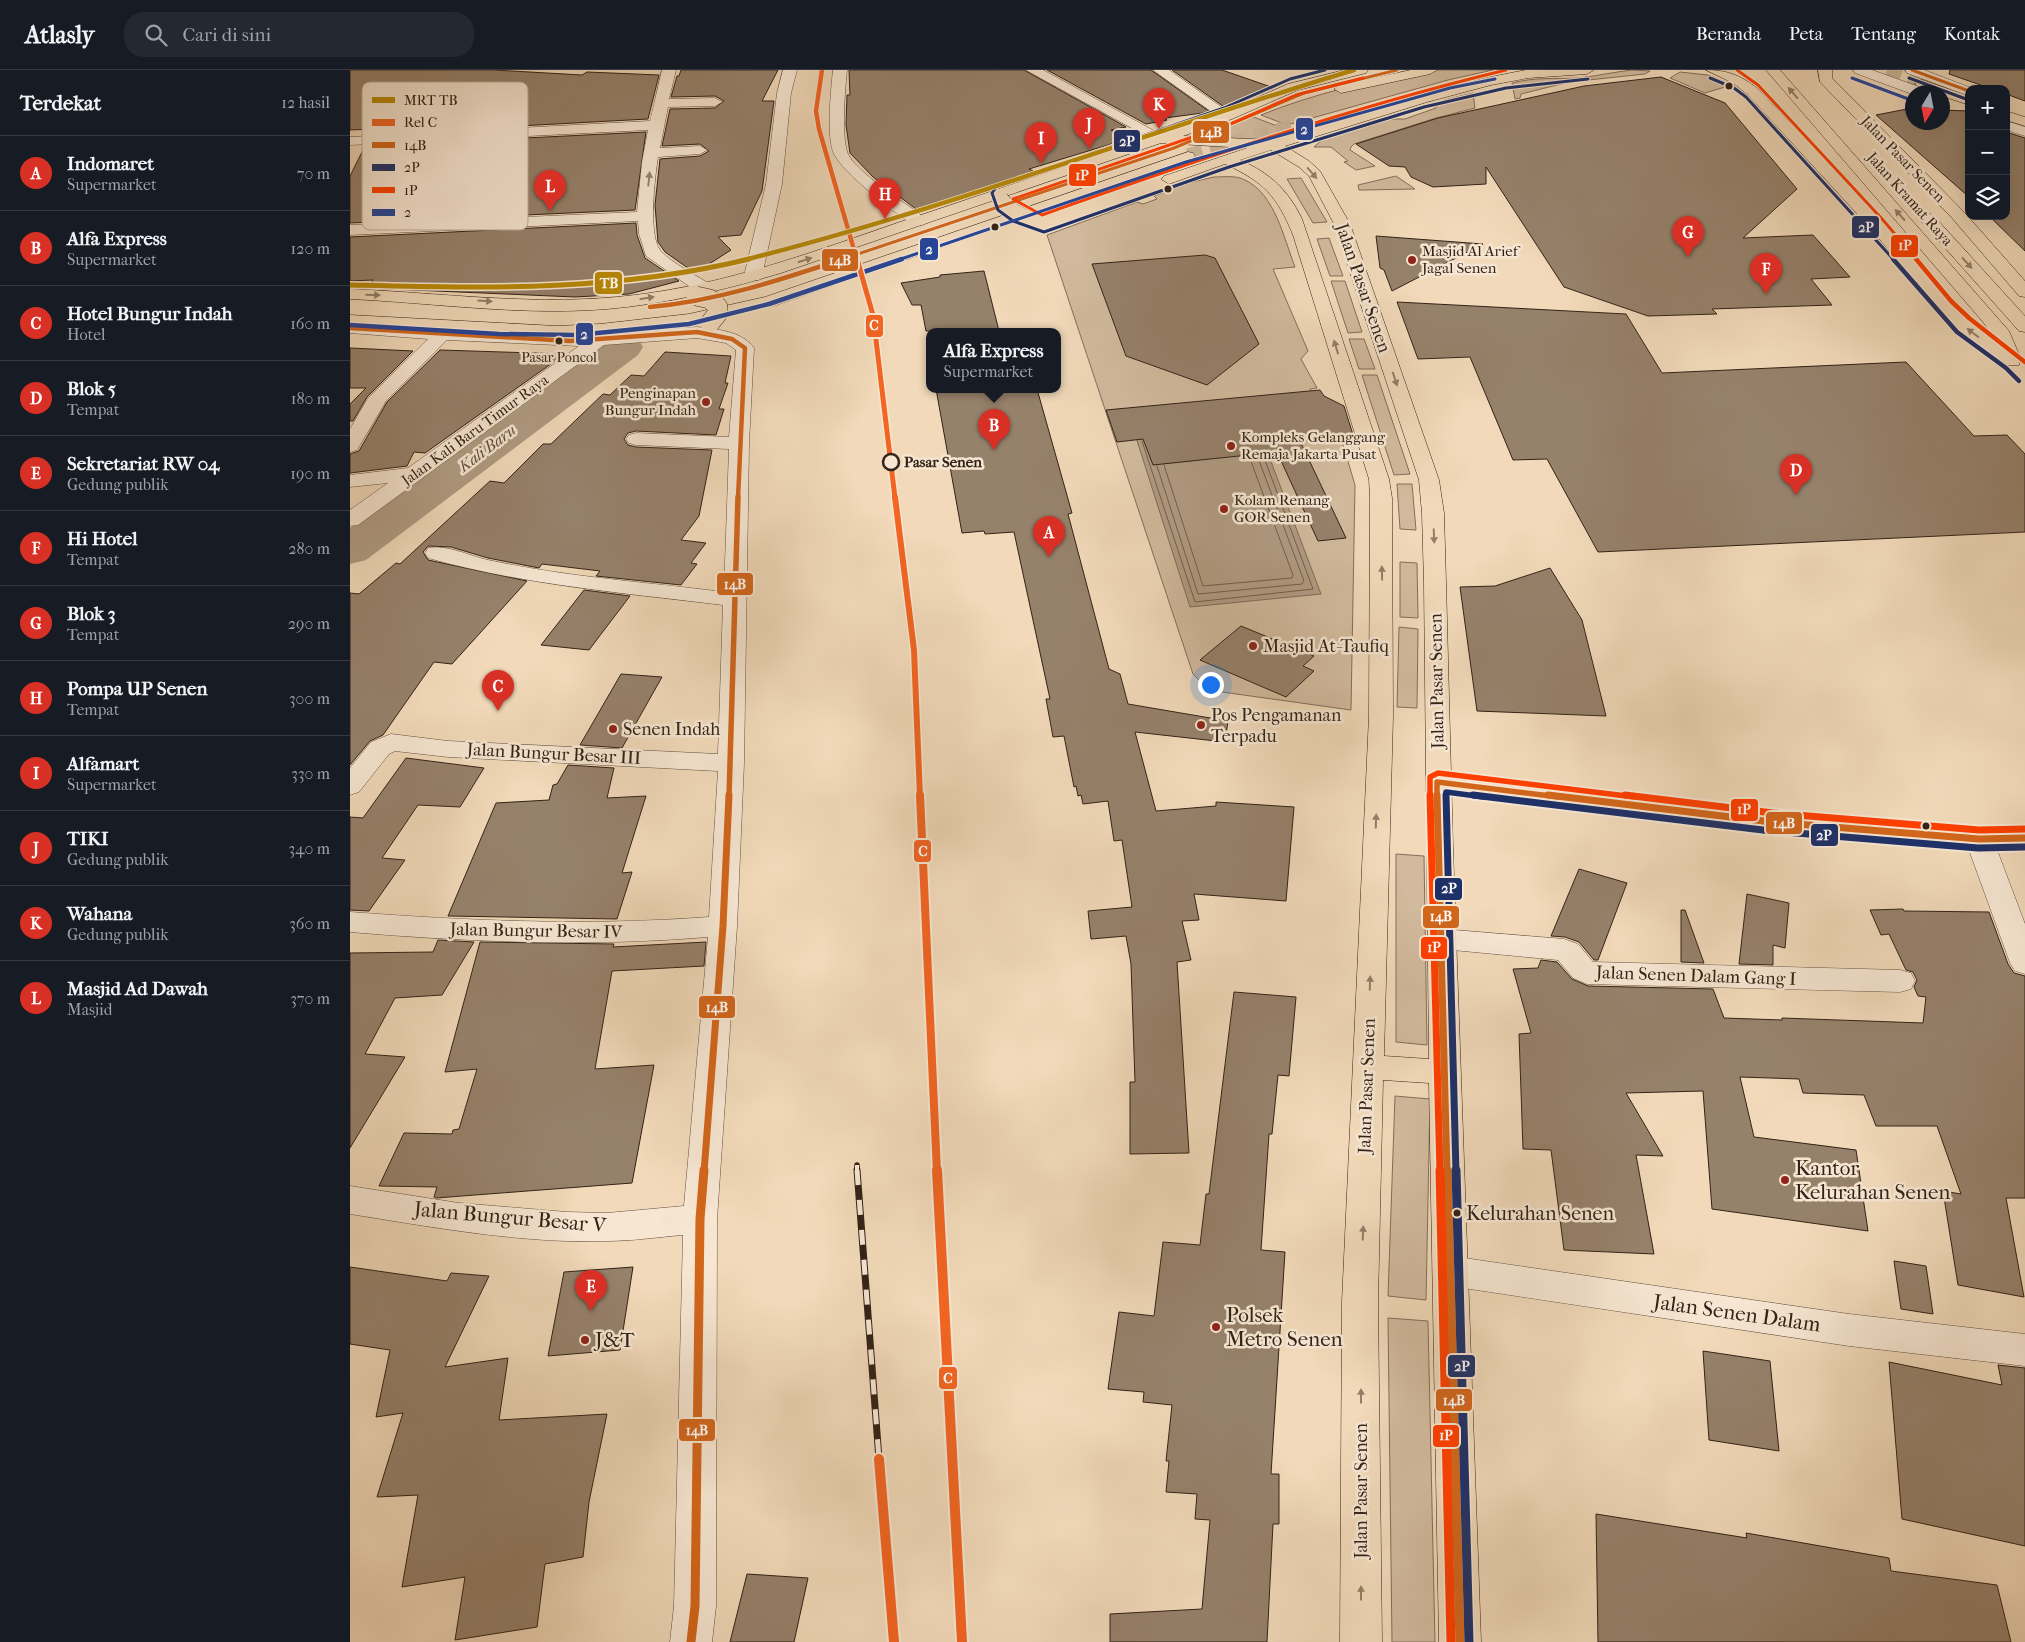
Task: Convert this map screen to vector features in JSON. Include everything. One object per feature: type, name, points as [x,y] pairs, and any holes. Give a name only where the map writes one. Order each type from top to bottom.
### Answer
[{"type":"main road","points":[[350,294],[578,304],[614,303],[670,294],[699,292],[919,221],[1001,197],[1227,116],[1333,73],[1361,70]]},
{"type":"main road","points":[[1384,70],[1299,92],[1274,104],[1261,115],[1358,84],[1430,70]]},
{"type":"main road","points":[[1292,127],[1427,88],[1508,70]]},
{"type":"main road","points":[[1001,197],[1010,209],[1036,222],[1226,159],[1422,99],[1490,81],[1546,70]]},
{"type":"main road","points":[[1529,74],[1586,70]]},
{"type":"main road","points":[[1713,70],[1738,80],[1752,91],[1877,226],[1945,308],[1963,325],[2012,361],[2025,375]]},
{"type":"main road","name":"Jalan Kramat Raya","points":[[1773,70],[1990,318],[2003,335],[2012,361]]},
{"type":"main road","name":"Jalan Pasar Senen","points":[[1825,70],[1825,79],[1958,215],[2025,292]]},
{"type":"main road","points":[[1950,96],[1965,100]]},
{"type":"main road","points":[[2010,116],[2025,122]]},
{"type":"main road","name":"Jalan Pasar Senen","points":[[1162,139],[1273,146],[1304,164],[1315,174],[1337,214],[1323,234],[1379,479],[1381,498],[1381,716],[1377,762],[1360,1302],[1361,1642]]},
{"type":"main road","points":[[350,306],[542,317],[598,316],[694,307],[763,292],[1182,153],[770,301],[689,319],[600,329],[557,331],[350,320]]},
{"type":"main road","name":"Jalan Pasar Senen","points":[[1226,159],[1264,176],[1275,186],[1290,206],[1323,234],[1429,480],[1433,512],[1436,583],[1438,840],[1460,1642]]},
{"type":"main road","name":"Jalan Kramat Raya","points":[[1920,210],[2025,327]]},
{"type":"main road","points":[[699,292],[718,307],[718,330]]},
{"type":"main road","points":[[1368,1067],[1444,1072]]},
{"type":"street","points":[[753,276],[774,184],[784,93],[790,70]]},
{"type":"street","points":[[840,70],[837,90],[841,154],[861,176],[919,221]]},
{"type":"street","points":[[1034,70],[1162,139]]},
{"type":"street","points":[[1160,70],[1227,116]]},
{"type":"street","points":[[1860,70],[1911,85]]},
{"type":"street","points":[[1912,70],[1965,90]]},
{"type":"street","points":[[664,71],[645,216],[649,244],[652,252],[699,292]]},
{"type":"street","points":[[661,103],[715,102]]},
{"type":"street","points":[[1950,104],[1965,110]]},
{"type":"street","points":[[2010,106],[2025,112]]},
{"type":"street","points":[[528,132],[656,125]]},
{"type":"street","points":[[2010,126],[2025,132]]},
{"type":"street","points":[[652,153],[700,150]]},
{"type":"street","points":[[528,222],[645,216]]},
{"type":"street","points":[[350,328],[442,334],[599,340],[718,330],[745,348],[740,443],[731,763],[723,926],[700,1219],[695,1606],[691,1642]]},
{"type":"street","points":[[350,446],[378,398],[442,334]]},
{"type":"street","name":"Jalan Kali Baru Timur Raya","points":[[350,520],[599,340]]},
{"type":"street","points":[[636,439],[740,443]]},
{"type":"street","points":[[350,482],[414,473]]},
{"type":"street","points":[[436,552],[554,579],[735,600]]},
{"type":"street","name":"Jalan Bungur Besar III","points":[[350,786],[380,748],[391,742],[458,749],[731,763]]},
{"type":"street","points":[[1979,839],[2025,963]]},
{"type":"street","name":"Jalan Bungur Besar IV","points":[[350,922],[536,934],[608,934],[723,926]]},
{"type":"street","name":"Jalan Senen Dalam Gang I","points":[[1442,939],[1564,950],[1570,952],[1582,970],[1588,972],[1900,981]]},
{"type":"street","name":"Jalan Bungur Besar V","points":[[350,1200],[459,1217],[567,1226],[608,1227],[700,1219]]},
{"type":"street","name":"Jalan Senen Dalam","points":[[1450,1271],[1849,1330],[2025,1350]]},
{"type":"shaded area","points":[[1431,70],[1493,70],[1448,80],[1287,125],[1261,115],[1302,100],[1345,88]]},
{"type":"shaded area","points":[[1632,70],[1650,71],[1645,74],[1569,82],[1521,94],[1520,98],[1515,99],[1512,83],[1537,79],[1578,78]]},
{"type":"shaded area","points":[[1680,72],[1708,75],[1732,85],[1705,93],[1670,78]]},
{"type":"shaded area","points":[[1473,93],[1475,108],[1436,118],[1354,144],[1351,147],[1350,150],[1375,166],[1356,170],[1344,162],[1348,161],[1331,147],[1314,147],[1323,139],[1354,127],[1366,127],[1391,119],[1405,119],[1436,108],[1436,104],[1446,101],[1444,100]]},
{"type":"shaded area","points":[[1251,116],[1290,131],[1252,140],[1193,136]]},
{"type":"shaded area","points":[[1396,176],[1415,189],[1359,190],[1358,185]]},
{"type":"shaded area","name":"Kompleks Gelanggang Remaja Jakarta Pusat","points":[[1214,177],[1238,177],[1245,180],[1264,196],[1277,218],[1295,267],[1273,269],[1308,351],[1301,359],[1317,388],[1310,389],[1313,397],[1332,408],[1355,485],[1351,710],[1222,692],[1207,688],[1193,674],[1047,235],[1137,202],[1143,204],[1157,199],[1154,196],[1188,183]]},
{"type":"shaded area","points":[[1301,178],[1327,222],[1313,223],[1287,179]]},
{"type":"shaded area","points":[[1329,238],[1343,276],[1330,276],[1317,239]]},
{"type":"shaded area","points":[[1331,281],[1345,281],[1362,332],[1348,333]]},
{"type":"shaded area","points":[[1349,339],[1364,339],[1375,369],[1359,369]]},
{"type":"shaded area","points":[[1362,375],[1377,375],[1410,474],[1394,475]]},
{"type":"shaded area","points":[[1397,484],[1412,484],[1416,530],[1400,529]]},
{"type":"shaded area","points":[[1400,562],[1417,563],[1418,618],[1400,617]]},
{"type":"shaded area","points":[[1399,627],[1418,629],[1417,708],[1397,707]]},
{"type":"shaded area","points":[[1396,854],[1424,856],[1427,1045],[1396,1042]]},
{"type":"shaded area","points":[[1395,1096],[1430,1099],[1426,1300],[1388,1296]]},
{"type":"shaded area","points":[[1388,1318],[1428,1321],[1435,1642],[1392,1642]]},
{"type":"water","name":"Kolam Renang GOR Senen","points":[[1253,414],[1321,594],[1190,607],[1132,425]]},
{"type":"building","points":[[350,70],[494,70],[582,75],[587,72],[659,75],[648,119],[528,125],[528,82],[362,82],[362,129],[350,130]]},
{"type":"building","points":[[681,70],[778,70],[762,101],[774,101],[762,191],[741,235],[718,237],[731,250],[695,273],[665,252],[658,242],[655,205],[660,159],[700,156],[709,151],[700,144],[662,146],[670,109],[715,108],[724,101],[715,96],[671,97],[677,76],[679,76]]},
{"type":"building","points":[[849,70],[1024,70],[1126,127],[1111,130],[1131,138],[1029,169],[1033,171],[920,212],[873,177],[850,153],[846,125],[847,95],[850,95]]},
{"type":"building","points":[[1047,70],[1151,70],[1210,112],[1165,118],[1167,120],[1146,124]]},
{"type":"building","points":[[1172,70],[1222,70],[1274,88],[1227,109]]},
{"type":"building","points":[[1950,70],[2025,70],[2025,101],[2010,95],[2010,85],[1981,85],[1949,74]]},
{"type":"building","points":[[1661,77],[1725,103],[1797,189],[1743,238],[1813,235],[1850,277],[1811,279],[1832,305],[1712,309],[1717,314],[1648,316],[1564,287],[1486,167],[1486,184],[1433,187],[1411,177],[1405,167],[1389,166],[1356,144],[1438,118],[1584,86]]},
{"type":"building","points":[[1905,109],[1905,130],[1950,130],[1950,110],[1965,111],[1965,193],[1876,115]]},
{"type":"building","points":[[646,132],[635,210],[528,215],[528,138]]},
{"type":"building","points":[[2010,133],[2025,138],[2025,251],[1993,220],[2010,220]]},
{"type":"building","points":[[362,152],[362,222],[350,223],[350,176]]},
{"type":"building","points":[[636,223],[637,235],[645,258],[679,281],[629,294],[575,297],[366,288],[373,280],[350,281],[350,237],[528,230],[528,228]]},
{"type":"building","name":"Masjid Al Arief Jagal Senen","points":[[1376,236],[1483,244],[1392,291],[1384,270],[1380,268]]},
{"type":"building","points":[[1205,255],[1215,258],[1259,344],[1207,385],[1126,356],[1092,264]]},
{"type":"building","points":[[984,271],[998,328],[926,328],[926,331],[921,305],[912,305],[901,283],[940,277],[940,275]]},
{"type":"building","points":[[1397,302],[1626,314],[1662,373],[1906,362],[1974,436],[2007,435],[2025,454],[2025,532],[1598,552],[1547,459],[1513,460],[1470,357],[1418,359]]},
{"type":"building","points":[[350,348],[413,351],[367,397],[353,421],[350,421],[350,404],[366,388],[350,388]]},
{"type":"building","points":[[440,350],[565,354],[425,453],[414,452],[407,466],[350,473],[350,454],[359,451],[387,402]]},
{"type":"building","points":[[665,352],[731,356],[725,383],[728,383],[719,409],[724,409],[716,435],[636,431],[628,433],[624,439],[628,445],[636,447],[712,450],[699,516],[681,540],[706,543],[691,563],[697,564],[681,585],[596,576],[600,571],[542,564],[539,568],[488,558],[451,547],[428,546],[423,552],[428,560],[527,581],[452,664],[434,662],[383,735],[370,741],[350,765],[350,593],[359,594],[396,563],[400,564],[490,481],[504,483],[543,444],[551,444],[603,394],[610,395],[631,375],[644,376]]},
{"type":"building","points":[[1320,390],[1324,396],[1344,406],[1354,438],[1300,441],[1346,538],[1318,541],[1277,452],[1153,465],[1143,439],[1117,442],[1106,410]]},
{"type":"building","points":[[937,393],[1038,393],[1072,513],[1068,514],[1109,669],[1120,674],[1128,704],[1228,721],[1225,742],[1135,732],[1156,811],[1216,806],[1216,802],[1294,807],[1286,901],[1194,894],[1199,920],[1182,921],[1191,960],[1177,962],[1189,1153],[1130,1154],[1130,1082],[1135,1082],[1131,964],[1126,936],[1091,939],[1088,911],[1132,907],[1122,840],[1114,841],[1108,801],[1083,804],[1081,795],[1078,796],[1076,786],[1074,787],[1064,736],[1053,737],[1046,699],[1050,699],[1014,532],[985,534],[984,531],[962,533]]},
{"type":"building","points":[[1550,568],[1582,620],[1606,716],[1477,711],[1460,587],[1495,586]]},
{"type":"building","points":[[584,590],[630,596],[589,650],[541,645]]},
{"type":"building","name":"Masjid At-Taufiq","points":[[1241,626],[1314,656],[1303,666],[1314,671],[1286,697],[1200,660]]},
{"type":"building","points":[[621,674],[662,677],[622,748],[580,745]]},
{"type":"building","points":[[406,758],[484,768],[460,807],[418,805],[382,858],[405,860],[369,911],[350,910],[350,817],[363,818]]},
{"type":"building","points":[[568,765],[614,768],[607,798],[646,796],[622,873],[632,872],[617,919],[448,916],[496,803],[549,800],[553,785],[557,784]]},
{"type":"building","points":[[1579,869],[1627,883],[1598,960],[1594,960],[1579,942],[1565,937],[1551,936]]},
{"type":"building","points":[[1747,894],[1789,903],[1785,948],[1773,945],[1773,965],[1739,964]]},
{"type":"building","points":[[1903,909],[1904,911],[1989,912],[2008,964],[2014,973],[2025,976],[2025,1198],[2006,1198],[2024,1297],[1958,1285],[1943,1191],[1961,1194],[1937,1126],[1876,1126],[1864,1095],[1803,1093],[1799,1079],[1740,1077],[1754,1137],[1856,1150],[1868,1231],[1712,1209],[1703,1091],[1626,1093],[1663,1156],[1636,1155],[1654,1254],[1564,1250],[1551,1150],[1523,1149],[1519,1034],[1531,1033],[1513,969],[1538,968],[1541,960],[1557,962],[1572,979],[1588,986],[1713,989],[1724,1018],[1923,1023],[1926,997],[1918,996],[1914,987],[1917,980],[1913,972],[1906,970],[1889,934],[1881,935],[1870,910]]},
{"type":"building","points":[[1681,910],[1685,910],[1704,963],[1681,962]]},
{"type":"building","points":[[438,940],[474,942],[442,995],[395,998],[365,1054],[405,1057],[350,1148],[350,953],[433,952]]},
{"type":"building","points":[[480,942],[614,944],[613,947],[706,942],[704,966],[612,971],[595,1069],[654,1065],[632,1183],[436,1198],[434,1197],[437,1187],[379,1186],[404,1133],[452,1134],[453,1130],[459,1129],[477,1069],[445,1072]]},
{"type":"building","points":[[1234,992],[1296,997],[1289,1076],[1278,1075],[1272,1134],[1269,1134],[1261,1250],[1285,1252],[1271,1474],[1279,1474],[1279,1524],[1273,1524],[1267,1642],[1110,1642],[1110,1614],[1202,1609],[1210,1520],[1195,1519],[1197,1494],[1166,1492],[1169,1461],[1166,1461],[1172,1405],[1143,1402],[1144,1392],[1108,1389],[1119,1312],[1154,1316],[1163,1242],[1200,1245],[1206,1194],[1209,1194]]},
{"type":"building","points":[[1894,1261],[1926,1266],[1933,1314],[1901,1309]]},
{"type":"building","points":[[350,1267],[447,1281],[451,1273],[489,1276],[445,1367],[508,1358],[499,1420],[607,1414],[589,1502],[583,1557],[545,1564],[537,1627],[455,1640],[465,1577],[402,1587],[418,1495],[377,1497],[403,1413],[376,1417],[390,1350],[350,1344]]},
{"type":"building","points":[[633,1267],[620,1350],[548,1356],[564,1272]]},
{"type":"building","points":[[1703,1351],[1770,1361],[1779,1451],[1709,1440]]},
{"type":"building","points":[[1889,1362],[2002,1385],[1998,1365],[2025,1368],[2025,1546],[1902,1519]]},
{"type":"building","points":[[1596,1514],[1747,1538],[1746,1533],[1889,1558],[1891,1571],[1997,1585],[2011,1642],[1598,1642]]},
{"type":"building","points":[[747,1574],[808,1578],[794,1642],[730,1642]]},
{"type":"waterway","name":"Kali Baru","points":[[350,550],[624,347]]},
{"type":"tunnel","points":[[1887,70],[1922,84]]},
{"type":"tunnel","points":[[1188,156],[1292,127]]},
{"type":"railway","points":[[857,1165],[857,1170]]},
{"type":"railway","points":[[857,1170],[879,1459]]},
{"type":"metro line","name":"TB","points":[[350,285],[463,288],[576,286],[651,278],[741,261],[830,238],[918,212],[1266,96],[1354,70]]},
{"type":"rail line","name":"C","points":[[822,70],[816,111],[819,129],[873,315],[914,650],[936,1154],[962,1642]]},
{"type":"rail line","name":"C","points":[[879,1459],[894,1642]]},
{"type":"transit line","name":"2P","points":[[1325,70],[1290,79],[1224,108],[997,186],[992,193],[998,210],[1013,221],[1044,232],[1229,167],[1424,107],[1506,88],[1588,79]]},
{"type":"transit line","name":"14B","points":[[650,307],[682,304],[756,288],[1174,148],[1304,93],[1397,70]]},
{"type":"transit line","name":"1P","points":[[1363,78],[1296,95],[1230,124],[1013,199],[1042,215],[1223,151],[1419,91],[1506,70]]},
{"type":"transit line","name":"1P","points":[[1737,70],[1758,85],[1883,220],[1951,301],[1969,318],[2025,362]]},
{"type":"transit line","name":"14B","points":[[1912,70],[1965,90]]},
{"type":"transit line","name":"2P","points":[[1710,78],[1734,88],[1746,97],[1870,232],[1957,332],[2006,368],[2019,381]]},
{"type":"transit line","name":"2","points":[[1852,78],[1905,98]]},
{"type":"transit line","name":"2P","points":[[1909,78],[1965,99]]},
{"type":"transit line","name":"2","points":[[350,325],[499,334],[577,335],[689,324],[769,304],[1186,162],[1450,88],[1495,79]]},
{"type":"transit line","name":"14B","points":[[350,328],[507,339],[570,341],[697,332],[732,339],[745,348],[739,443],[731,763],[723,926],[700,1219],[695,1606],[691,1642]]},
{"type":"transit line","name":"1P","points":[[1451,1642],[1430,777],[1438,773],[1773,813],[1979,830],[2025,829]]},
{"type":"transit line","name":"14B","points":[[1460,1642],[1437,782],[1772,822],[1979,839],[2025,838]]},
{"type":"transit line","name":"2P","points":[[1469,1642],[1446,792],[1771,831],[1978,848],[2025,847]]},
{"type":"place","name":"Wahana","points":[[1159,129]]},
{"type":"place","name":"TIKI","points":[[1089,149]]},
{"type":"place","name":"Alfamart","points":[[1041,163]]},
{"type":"place","name":"Masjid Ad Dawah","points":[[550,211]]},
{"type":"place","name":"Pompa UP Senen","points":[[885,219]]},
{"type":"place","name":"Blok 3","points":[[1688,257]]},
{"type":"place","name":"Masjid Al Arief Jagal Senen","points":[[1412,260]]},
{"type":"place","name":"Hi Hotel","points":[[1766,294]]},
{"type":"place","name":"Pasar Poncol","points":[[559,341]]},
{"type":"place","name":"Penginapan Bungur Indah","points":[[706,402]]},
{"type":"place","name":"Kompleks Gelanggang Remaja Jakarta Pusat","points":[[1231,446]]},
{"type":"place","name":"Alfa Express","points":[[994,450]]},
{"type":"place","name":"Pasar Senen","points":[[891,462]]},
{"type":"place","name":"Blok 5","points":[[1796,495]]},
{"type":"place","name":"Kolam Renang GOR Senen","points":[[1224,509]]},
{"type":"place","name":"Indomaret","points":[[1049,557]]},
{"type":"place","name":"Masjid At-Taufiq","points":[[1253,646]]},
{"type":"place","name":"Hotel Bungur Indah","points":[[498,711]]},
{"type":"place","name":"Pos Pengamanan Terpadu","points":[[1201,725]]},
{"type":"place","name":"Senen Indah","points":[[613,729]]},
{"type":"place","name":"Kantor Kelurahan Senen","points":[[1785,1180]]},
{"type":"place","name":"Kelurahan Senen","points":[[1457,1213]]},
{"type":"place","name":"Sekretariat RW 04","points":[[591,1311]]},
{"type":"place","name":"Polsek Metro Senen","points":[[1216,1327]]},
{"type":"place","name":"J&T","points":[[585,1340]]}]
